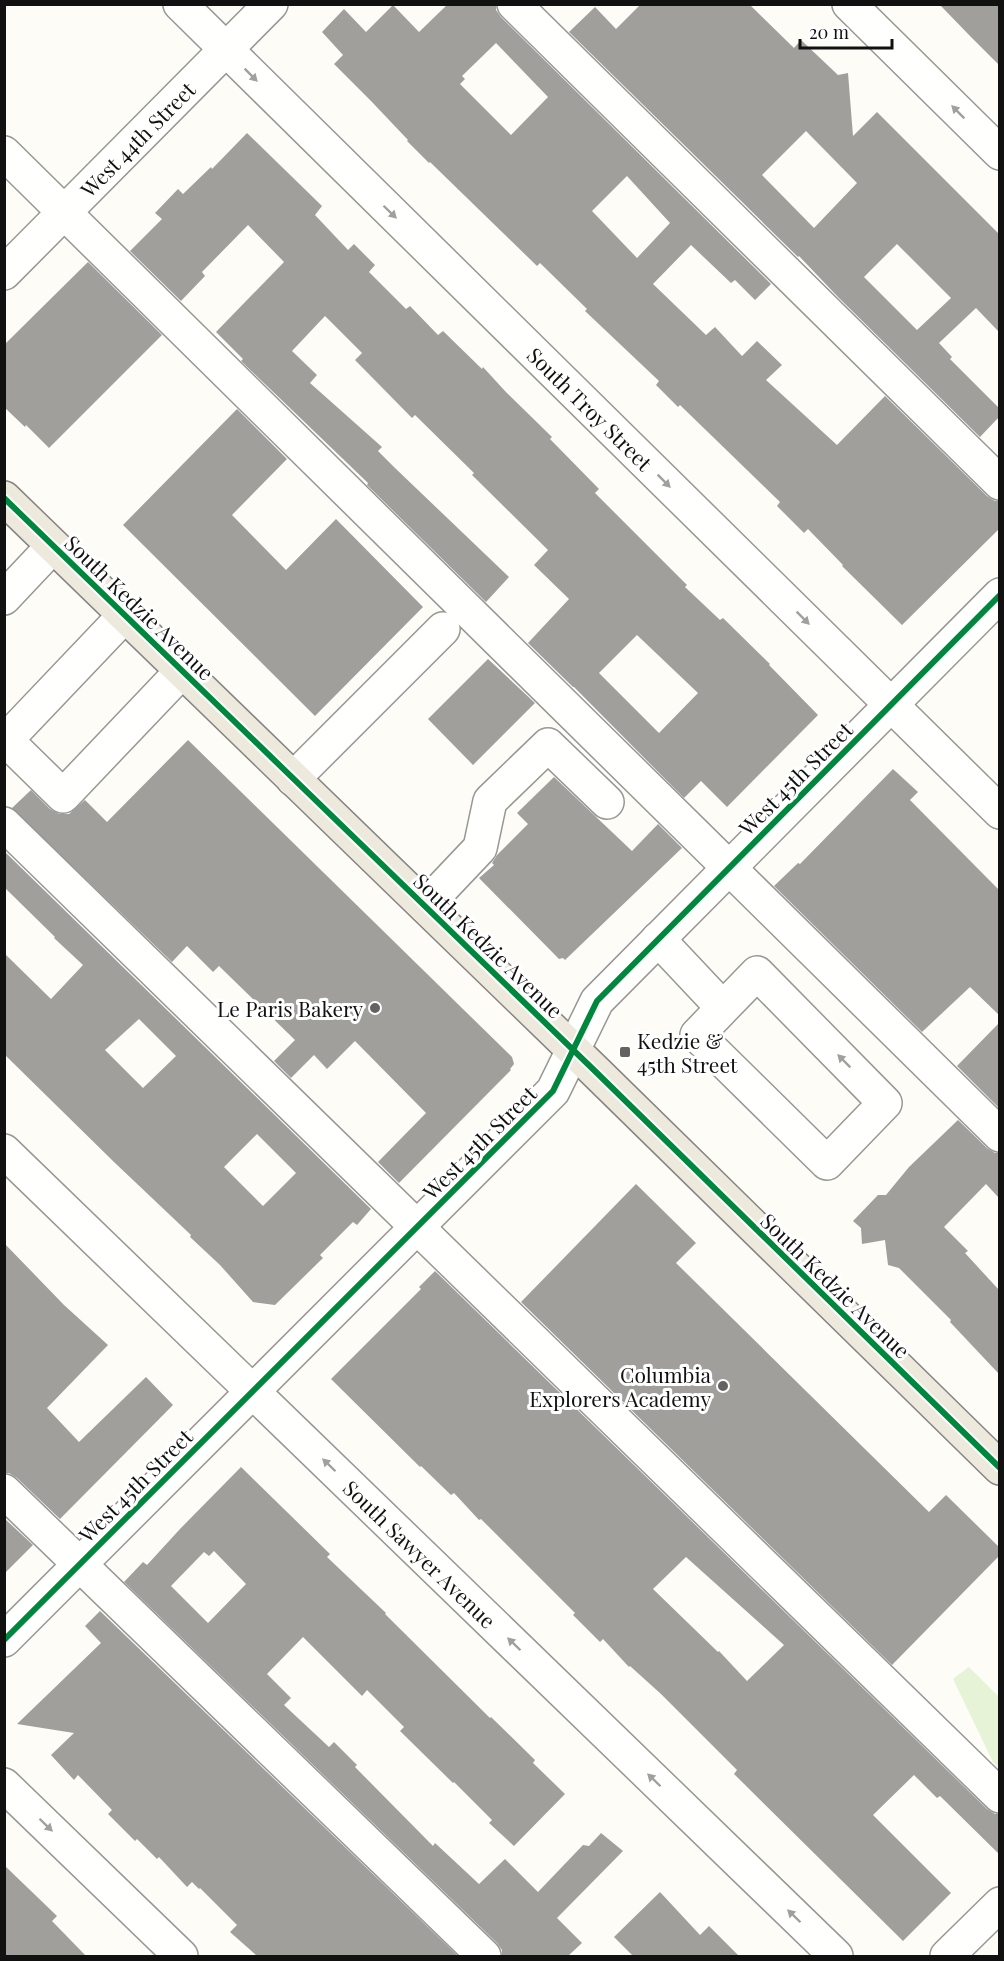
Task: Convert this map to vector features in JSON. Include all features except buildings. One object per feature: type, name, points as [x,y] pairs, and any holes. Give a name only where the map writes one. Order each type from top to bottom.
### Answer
[{"type":"main road","name":"South Kedzie Avenue","points":[[4,498],[573,1050],[999,1468]]},
{"type":"street","name":"South Troy Street","points":[[180,4],[999,812]]},
{"type":"street","name":"West 44th Street","points":[[4,273],[271,4]]},
{"type":"street","points":[[514,4],[999,483]]},
{"type":"street","points":[[849,4],[999,153]]},
{"type":"street","points":[[4,153],[999,1136]]},
{"type":"street","points":[[4,598],[53,546]]},
{"type":"street","name":"West 45th Street","points":[[4,1640],[553,1091],[597,1001],[999,595]]},
{"type":"street","points":[[125,615],[6,740],[63,796],[182,671]]},
{"type":"street","points":[[293,778],[443,629]]},
{"type":"street","points":[[425,906],[480,848],[490,801],[548,745],[608,802]]},
{"type":"street","points":[[4,824],[999,1796]]},
{"type":"street","points":[[658,939],[723,1008]]},
{"type":"street","points":[[757,973],[885,1103],[827,1162],[697,1035],[723,1008],[757,973]]},
{"type":"street","name":"South Sawyer Avenue","points":[[4,1151],[836,1956]]},
{"type":"street","points":[[4,1491],[484,1956]]},
{"type":"street","points":[[4,1785],[181,1956]]},
{"type":"street","points":[[947,1956],[999,1904]]},
{"type":"green space","points":[[969,1667],[999,1697],[999,1768],[993,1762],[953,1679]]},
{"type":"cycle path","points":[[4,498],[1000,1468]]},
{"type":"cycle path","points":[[4,1640],[553,1091],[597,1001],[1000,595]]},
{"type":"place","name":"Le Paris Bakery","points":[[375,1008]]},
{"type":"place","name":"Kedzie & 45th Street","points":[[625,1052]]},
{"type":"place","name":"Columbia Explorers Academy","points":[[723,1386]]}]
